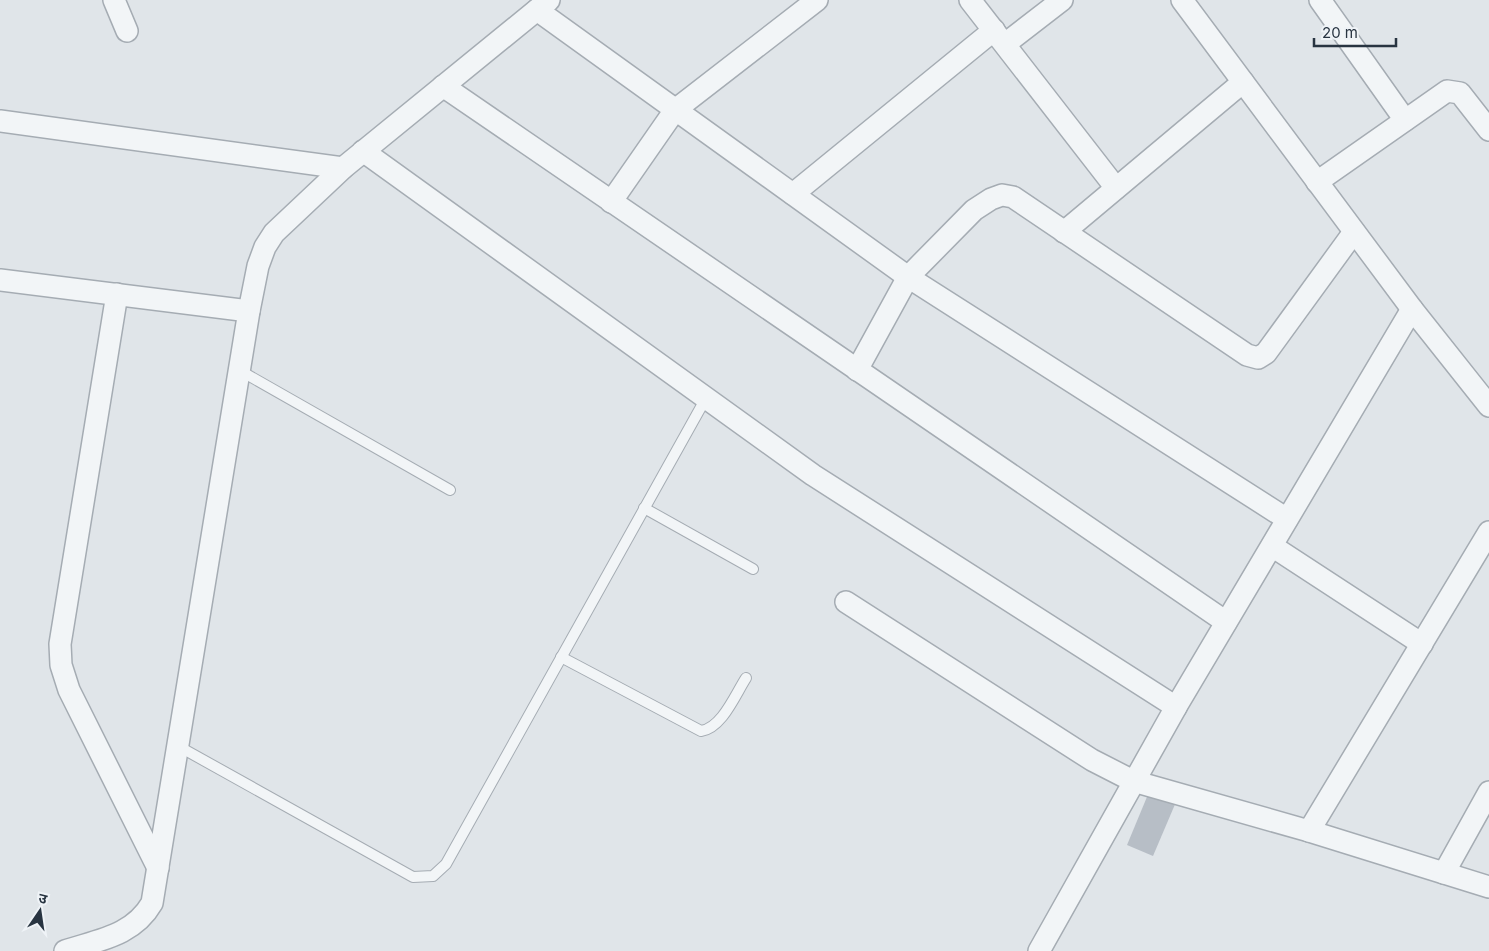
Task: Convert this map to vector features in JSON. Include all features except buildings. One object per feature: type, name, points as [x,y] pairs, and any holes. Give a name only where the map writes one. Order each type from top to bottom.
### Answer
[{"type":"street","points":[[114,0],[128,31]]},
{"type":"street","points":[[611,202],[675,110],[817,0]]},
{"type":"street","points":[[970,0],[1116,188]]},
{"type":"street","points":[[793,194],[999,37],[1062,0]]},
{"type":"street","points":[[1182,0],[1412,309],[1488,402]]},
{"type":"street","points":[[1320,0],[1405,120]]},
{"type":"street","points":[[65,951],[132,927],[144,916],[152,903],[248,311],[258,266],[265,247],[274,233],[343,168],[543,5],[675,110],[908,277],[1287,519]]},
{"type":"street","points":[[1064,232],[1242,82]]},
{"type":"street","points":[[443,86],[1226,622]]},
{"type":"street","points":[[1318,182],[1447,91],[1460,93],[1489,130]]},
{"type":"street","points":[[0,121],[343,168]]},
{"type":"street","points":[[363,152],[813,475],[1176,707]]},
{"type":"street","points":[[857,370],[908,277],[974,210],[990,199],[1002,194],[1013,197],[1247,355],[1258,358],[1266,353],[1354,232]]},
{"type":"street","points":[[0,280],[248,311]]},
{"type":"street","points":[[117,294],[60,644],[61,665],[69,690],[158,868]]},
{"type":"street","points":[[1039,951],[1133,781],[1412,309]]},
{"type":"street","points":[[1309,831],[1489,532]]},
{"type":"street","points":[[1272,546],[1422,644]]},
{"type":"street","points":[[846,602],[1092,760],[1133,781],[1309,831],[1489,887]]},
{"type":"street","points":[[1444,873],[1489,792]]},
{"type":"lane","points":[[239,370],[450,490]]},
{"type":"lane","points":[[178,746],[413,877],[433,876],[446,864],[706,398]]},
{"type":"lane","points":[[644,508],[753,569]]},
{"type":"lane","points":[[561,657],[701,731],[710,730],[717,723],[746,678]]}]
